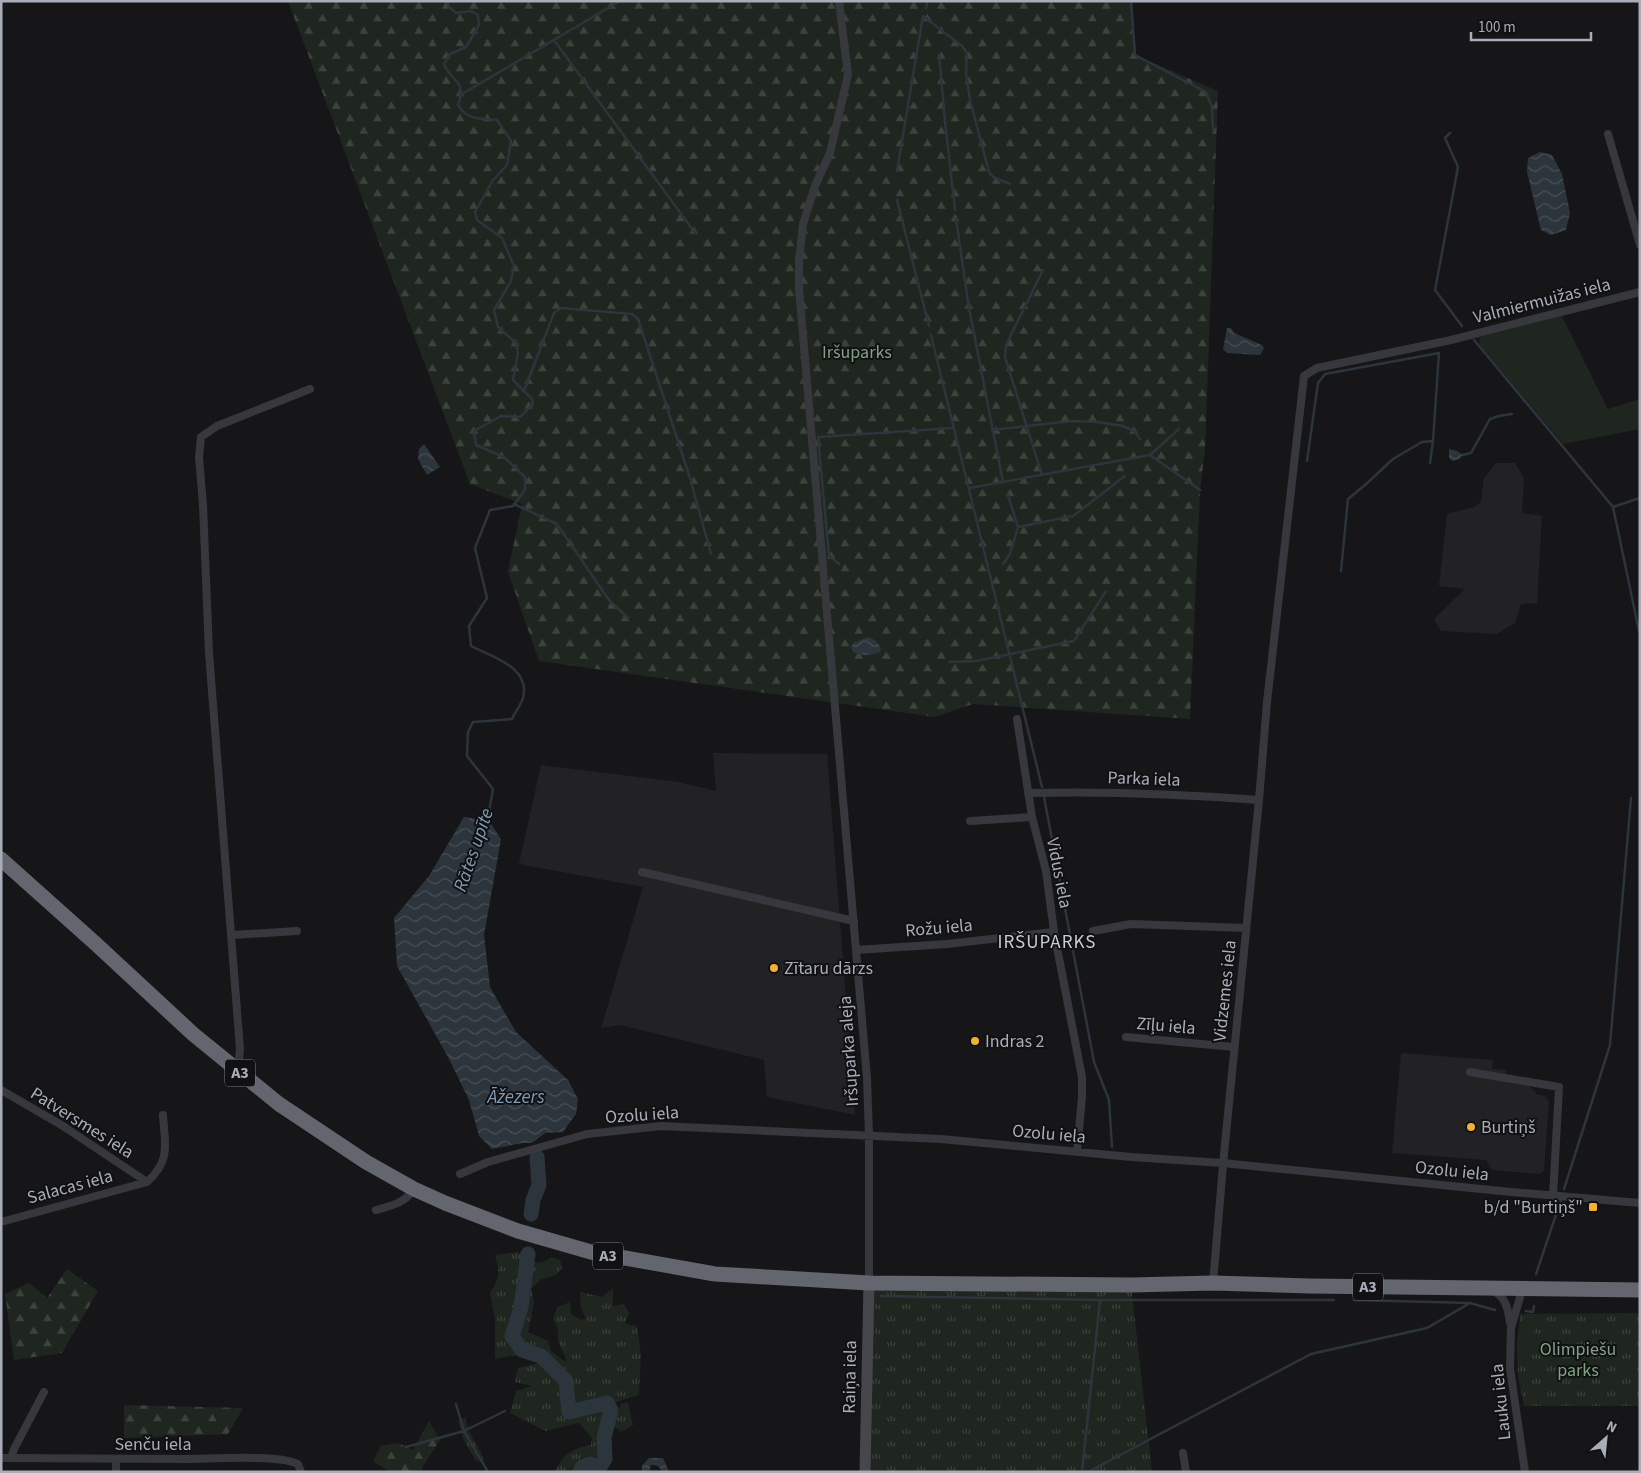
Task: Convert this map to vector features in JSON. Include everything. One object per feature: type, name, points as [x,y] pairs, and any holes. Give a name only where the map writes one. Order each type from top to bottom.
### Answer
[{"type":"highway","name":"A3","points":[[1,859],[193,1034],[279,1104],[366,1162],[414,1189],[525,1233],[591,1252],[700,1272],[869,1283],[1121,1285],[1213,1283],[1640,1290]]},
{"type":"street","name":"Iršuparka aleja","points":[[839,1],[848,76],[830,153],[815,186],[803,224],[799,260],[799,289],[867,1078],[869,1283]]},
{"type":"street","points":[[1608,134],[1640,245]]},
{"type":"street","name":"Valmiermuižas iela","points":[[1267,702],[1304,376],[1316,368],[1451,340],[1640,292]]},
{"type":"street","points":[[233,1067],[239,1059],[240,1049],[209,653],[203,505],[199,457],[201,437],[217,426],[310,389]]},
{"type":"street","name":"Vidzemes iela","points":[[1213,1283],[1267,702]]},
{"type":"street","name":"Vidus iela","points":[[1017,719],[1032,817],[1046,871],[1054,932],[1082,1078],[1077,1152]]},
{"type":"street","name":"Parka iela","points":[[1028,793],[1086,792],[1192,795],[1259,800]]},
{"type":"street","points":[[970,821],[1032,817]]},
{"type":"street","points":[[642,872],[854,921]]},
{"type":"street","points":[[1093,931],[1131,924],[1246,928]]},
{"type":"street","points":[[232,935],[297,931]]},
{"type":"street","name":"Rožu iela","points":[[856,950],[947,944],[1054,932]]},
{"type":"street","name":"Zīļu iela","points":[[1126,1037],[1234,1047]]},
{"type":"street","points":[[1470,1072],[1559,1087],[1553,1196]]},
{"type":"street","name":"Patversmes iela","points":[[1,1090],[63,1126],[147,1182]]},
{"type":"street","points":[[147,1182],[157,1173],[166,1152],[163,1115]]},
{"type":"street","name":"Ozolu iela","points":[[460,1174],[488,1162],[587,1134],[661,1126],[941,1139],[1640,1203]]},
{"type":"street","name":"Salacas iela","points":[[1,1222],[147,1182]]},
{"type":"street","points":[[376,1210],[396,1205],[410,1196],[414,1189]]},
{"type":"street","name":"Raiņa iela","points":[[865,1472],[869,1283]]},
{"type":"street","points":[[1484,1288],[1499,1294],[1503,1298],[1511,1328]]},
{"type":"street","points":[[1511,1328],[1523,1288]]},
{"type":"street","name":"Lauku iela","points":[[1511,1328],[1510,1368],[1525,1472]]},
{"type":"street","points":[[11,1458],[44,1392]]},
{"type":"street","points":[[1183,1453],[1186,1472]]},
{"type":"street","name":"Senču iela","points":[[1,1458],[116,1460],[265,1458],[290,1460],[298,1464],[301,1471]]},
{"type":"street","points":[[116,1460],[116,1472]]},
{"type":"shaded area","points":[[1496,463],[1515,463],[1524,478],[1522,513],[1542,516],[1537,603],[1521,604],[1515,623],[1497,634],[1441,631],[1434,619],[1465,589],[1439,586],[1447,514],[1474,507],[1481,502],[1484,478]]},
{"type":"shaded area","points":[[713,753],[827,754],[855,1115],[767,1097],[764,1060],[620,1025],[601,1028],[643,887],[519,864],[541,765],[678,782],[716,791]]},
{"type":"shaded area","name":"Burtiņš","points":[[1401,1053],[1493,1060],[1492,1069],[1506,1070],[1505,1082],[1529,1086],[1537,1094],[1545,1096],[1549,1101],[1544,1171],[1539,1174],[1492,1170],[1486,1160],[1392,1153]]},
{"type":"green space","name":"Iršuparks","points":[[288,1],[1131,1],[1135,55],[1218,91],[1205,450],[1200,490],[1190,719],[973,704],[935,717],[539,661],[508,572],[522,504],[470,484]]},
{"type":"green space","points":[[1562,316],[1608,409],[1640,399],[1640,429],[1563,444],[1479,344],[1480,337]]},
{"type":"green space","points":[[518,1252],[538,1263],[552,1257],[560,1260],[562,1268],[556,1275],[540,1280],[531,1289],[534,1302],[528,1332],[548,1341],[551,1351],[564,1361],[567,1361],[558,1341],[558,1329],[553,1319],[557,1307],[570,1302],[571,1314],[581,1320],[586,1318],[581,1309],[580,1292],[602,1297],[613,1288],[613,1306],[624,1304],[629,1313],[625,1324],[637,1326],[641,1356],[639,1395],[613,1403],[611,1424],[604,1438],[605,1459],[599,1468],[590,1464],[582,1467],[580,1472],[554,1472],[568,1453],[591,1445],[592,1438],[579,1423],[545,1431],[510,1413],[516,1391],[532,1386],[515,1382],[518,1368],[539,1363],[515,1355],[495,1359],[495,1319],[490,1293],[498,1275],[495,1255]]},
{"type":"green space","points":[[67,1269],[98,1291],[62,1353],[14,1360],[5,1294],[29,1283],[47,1298]]},
{"type":"green space","points":[[869,1283],[1131,1285],[1152,1472],[865,1472]]},
{"type":"green space","name":"Olimpiešu parks","points":[[1640,1313],[1640,1406],[1524,1406],[1518,1376],[1517,1351],[1520,1314]]},
{"type":"green space","points":[[1529,1315],[1535,1315],[1538,1327],[1533,1332],[1538,1334],[1538,1343],[1531,1350],[1517,1351],[1520,1326]]},
{"type":"green space","points":[[621,1403],[628,1403],[633,1425],[621,1432],[614,1426]]},
{"type":"green space","points":[[124,1405],[243,1408],[228,1434],[124,1438]]},
{"type":"green space","points":[[466,1417],[470,1434],[484,1460],[476,1461],[464,1441],[458,1421]]},
{"type":"green space","points":[[429,1421],[440,1440],[421,1472],[390,1472],[373,1461],[381,1446],[398,1443],[413,1450]]},
{"type":"water","points":[[1540,152],[1552,155],[1562,174],[1570,213],[1566,230],[1551,235],[1541,230],[1527,172],[1528,158]]},
{"type":"water","points":[[1227,328],[1231,328],[1234,333],[1262,345],[1264,348],[1260,355],[1227,353],[1223,349]]},
{"type":"water","points":[[424,444],[440,467],[427,475],[418,459],[419,449]]},
{"type":"water","points":[[1449,449],[1463,455],[1453,461],[1449,458]]},
{"type":"water","points":[[868,637],[878,644],[881,648],[880,652],[866,655],[853,652],[851,648],[853,643]]},
{"type":"water","name":"Āžezers","points":[[464,817],[489,821],[501,839],[484,935],[490,987],[516,1032],[568,1080],[578,1099],[576,1114],[563,1132],[545,1133],[532,1143],[492,1149],[479,1136],[469,1100],[448,1057],[397,966],[394,918],[429,876]]},
{"type":"water","points":[[649,1458],[663,1458],[669,1472],[662,1472],[658,1466],[651,1465],[649,1472],[642,1472],[642,1466]]},
{"type":"waterway","name":"Rātes upīte","points":[[448,1],[448,6],[456,13],[471,11],[478,15],[479,25],[466,47],[450,54],[444,64],[460,86],[458,105],[470,116],[480,119],[497,120],[511,141],[507,165],[493,180],[475,212],[477,220],[502,238],[514,266],[511,281],[494,310],[498,327],[516,343],[518,353],[513,380],[532,399],[533,404],[520,417],[501,416],[474,431],[476,445],[504,457],[525,477],[525,490],[513,506],[490,510],[475,548],[487,598],[469,626],[471,646],[508,664],[521,678],[524,687],[522,701],[512,719],[473,722],[468,732],[467,756],[493,789],[487,823]]},
{"type":"waterway","points":[[462,94],[620,1]]},
{"type":"waterway","points":[[926,8],[928,1]]},
{"type":"waterway","points":[[1131,1],[1135,55],[1206,92],[1212,107],[1213,130]]},
{"type":"waterway","points":[[897,171],[923,16],[962,46],[967,53],[966,73],[970,100],[989,172],[993,177],[1010,184]]},
{"type":"waterway","points":[[554,40],[695,233]]},
{"type":"waterway","points":[[939,55],[955,210]]},
{"type":"waterway","points":[[1450,133],[1445,138],[1458,167],[1435,290],[1462,326]]},
{"type":"waterway","points":[[897,200],[929,326]]},
{"type":"waterway","points":[[956,219],[969,308],[1003,482]]},
{"type":"waterway","points":[[1042,475],[1005,357],[1006,345],[1043,270]]},
{"type":"waterway","points":[[524,391],[554,313],[561,308],[632,314],[638,319],[690,478],[711,554]]},
{"type":"waterway","points":[[931,335],[1042,787]]},
{"type":"waterway","points":[[1474,340],[1613,507],[1639,631]]},
{"type":"waterway","points":[[1307,461],[1318,383],[1325,374],[1439,353],[1430,463]]},
{"type":"waterway","points":[[1463,455],[1471,453],[1490,419],[1512,414]]},
{"type":"waterway","points":[[992,430],[1072,421],[1098,422],[1123,426],[1134,431],[1140,439]]},
{"type":"waterway","points":[[839,564],[829,556],[818,437],[954,428]]},
{"type":"waterway","points":[[1150,455],[1179,429]]},
{"type":"waterway","points":[[1341,571],[1348,499],[1393,459],[1422,442],[1433,441]]},
{"type":"waterway","points":[[970,488],[1150,455],[1200,490]]},
{"type":"waterway","points":[[1018,527],[1073,516],[1125,476]]},
{"type":"waterway","points":[[1003,564],[1010,554],[1018,527],[1008,495]]},
{"type":"waterway","points":[[1613,507],[1640,498]]},
{"type":"waterway","points":[[514,504],[557,524],[609,600],[628,618]]},
{"type":"waterway","points":[[949,662],[976,661],[1074,641],[1106,591]]},
{"type":"waterway","points":[[1044,797],[1094,1062],[1109,1100],[1112,1147]]},
{"type":"waterway","points":[[1564,1189],[1610,1045],[1631,798]]},
{"type":"waterway","name":"Rātes upīte","points":[[531,1214],[533,1200],[539,1185],[537,1157]]},
{"type":"waterway","points":[[1536,1274],[1561,1200]]},
{"type":"waterway","name":"Rātes upīte","points":[[528,1254],[521,1307],[512,1336],[522,1350],[541,1356],[566,1381],[569,1412],[607,1403],[611,1410],[604,1438],[605,1459],[599,1468],[590,1464],[582,1467],[580,1472]]},
{"type":"waterway","points":[[881,1296],[1100,1300],[1334,1300]]},
{"type":"waterway","points":[[1082,1472],[1100,1300]]},
{"type":"waterway","points":[[1354,1300],[1470,1303],[1495,1310]]},
{"type":"waterway","points":[[1088,1472],[1311,1354],[1427,1328],[1470,1303]]},
{"type":"waterway","points":[[1526,1311],[1533,1312],[1534,1306]]},
{"type":"waterway","points":[[456,1404],[464,1431],[488,1472]]},
{"type":"waterway","points":[[406,1447],[464,1431],[505,1411]]},
{"type":"place","name":"Zītaru dārzs","points":[[774,968]]},
{"type":"place","name":"Indras 2","points":[[975,1041]]},
{"type":"place","name":"Burtiņš","points":[[1471,1127]]},
{"type":"place","name":"b/d \"Burtiņš\"","points":[[1593,1207]]},
{"type":"district","name":"IRŠUPARKS","points":[[1047,942]]}]
